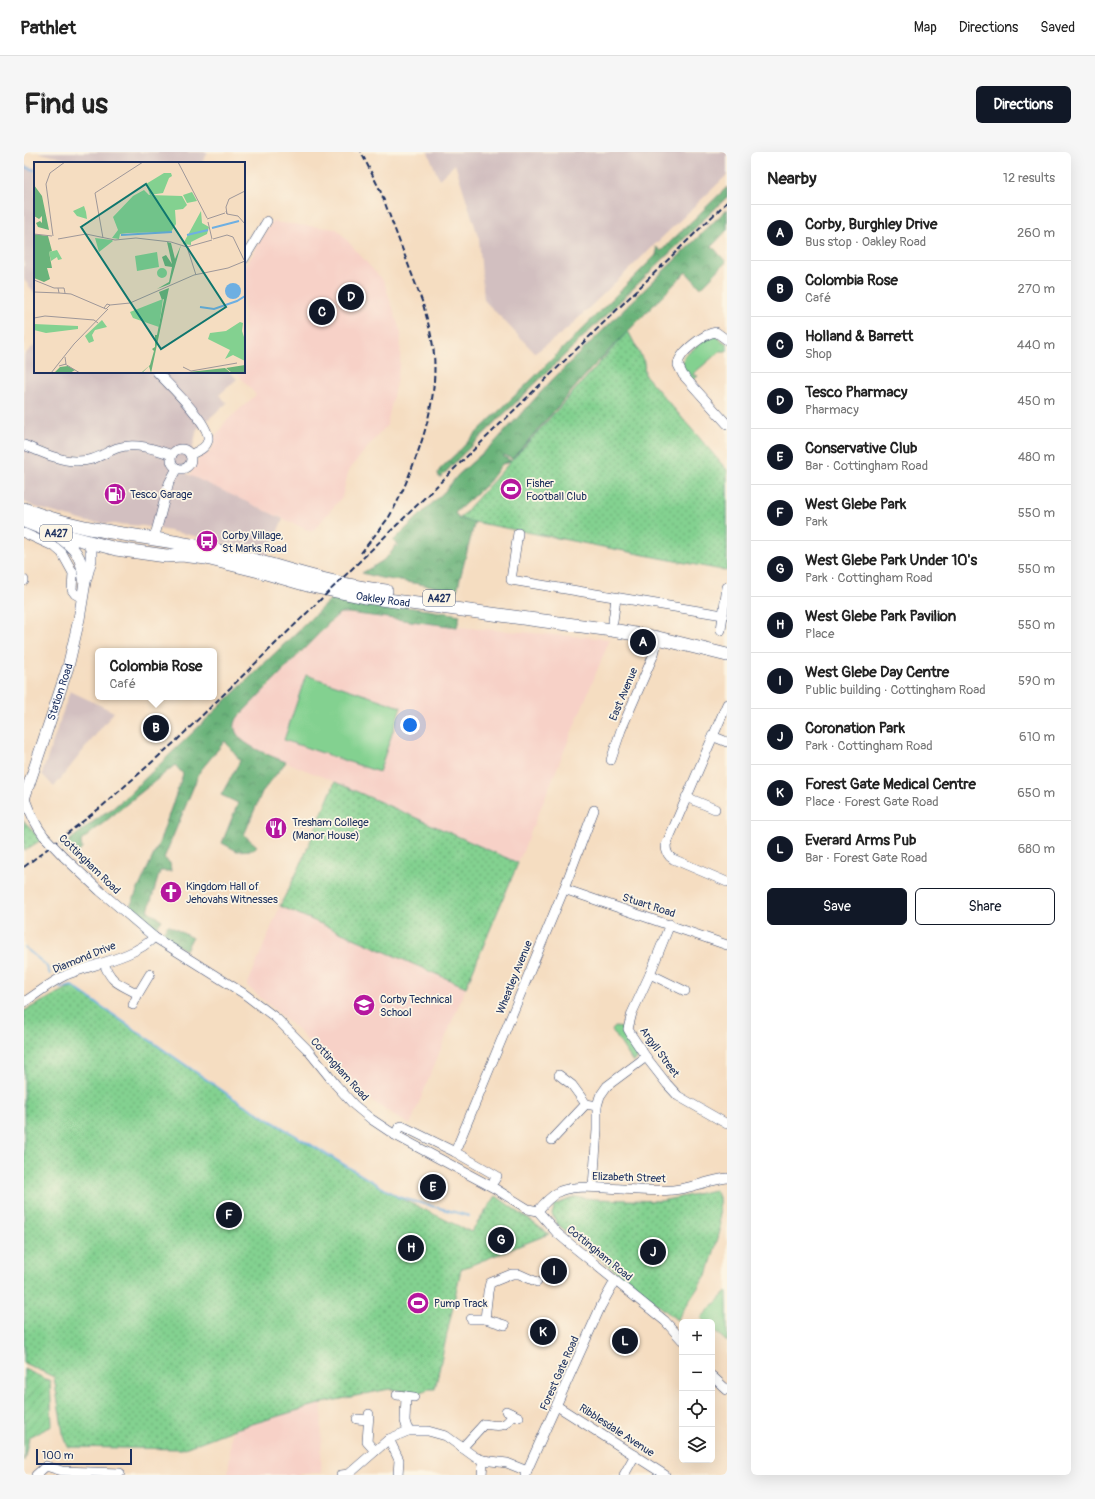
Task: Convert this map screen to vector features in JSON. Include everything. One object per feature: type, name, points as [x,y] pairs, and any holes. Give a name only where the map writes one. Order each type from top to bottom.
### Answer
[{"type":"highway","name":"A427","points":[[24,509],[53,526]]},
{"type":"highway","name":"A427","points":[[24,521],[53,526]]},
{"type":"highway","name":"Oakley Road","points":[[53,526],[95,530],[200,546],[344,584],[613,621],[660,629],[727,646]]},
{"type":"highway","points":[[53,526],[86,536],[89,543]]},
{"type":"highway","points":[[140,554],[150,547],[154,539]]},
{"type":"highway","points":[[154,539],[155,545],[158,547],[173,550],[182,555]]},
{"type":"highway","name":"Oakley Road","points":[[89,543],[140,554],[172,557],[182,555],[224,562],[311,586],[358,596],[575,625],[658,638],[727,655]]},
{"type":"main road","name":"Station Road","points":[[53,526],[79,556],[85,582]]},
{"type":"main road","name":"Station Road","points":[[24,799],[63,685],[91,560],[89,543]]},
{"type":"main road","points":[[91,560],[96,554],[109,548]]},
{"type":"street","points":[[245,257],[267,222]]},
{"type":"street","points":[[727,340],[716,332],[708,334],[679,357],[678,365],[684,375],[727,424]]},
{"type":"street","points":[[158,373],[198,417],[207,431],[208,439],[205,447],[190,455]]},
{"type":"street","points":[[24,445],[52,456],[74,462],[88,461],[99,458],[119,448],[131,446],[143,447],[172,454]]},
{"type":"street","points":[[182,449],[190,455],[188,466],[182,469],[177,468],[172,463],[172,454],[176,450],[182,449]]},
{"type":"street","points":[[154,539],[169,483],[177,468]]},
{"type":"street","points":[[508,589],[511,580],[518,532]]},
{"type":"street","points":[[24,533],[55,547],[62,552],[73,573],[72,590],[75,594],[82,598]]},
{"type":"street","points":[[511,580],[723,615]]},
{"type":"street","points":[[720,630],[727,587]]},
{"type":"street","points":[[613,621],[616,598]]},
{"type":"street","name":"East Avenue","points":[[611,760],[621,730],[654,654],[658,638]]},
{"type":"street","points":[[727,704],[666,845],[669,856],[727,882]]},
{"type":"street","points":[[712,736],[727,742]]},
{"type":"street","points":[[686,797],[715,809]]},
{"type":"street","name":"Cottingham Road","points":[[24,799],[30,815],[44,836],[100,891],[154,937],[243,992],[259,1005],[302,1044],[354,1104],[372,1119],[395,1135],[494,1188],[528,1209],[538,1211],[557,1233],[665,1321],[679,1337]]},
{"type":"street","name":"Wheatley Avenue","points":[[455,1152],[564,889],[594,810]]},
{"type":"street","name":"Stuart Road","points":[[564,889],[670,924],[727,945]]},
{"type":"street","name":"Argyll Street","points":[[670,924],[650,974],[632,1013],[628,1029],[646,1057],[678,1096],[727,1124]]},
{"type":"street","name":"Diamond Drive","points":[[24,1002],[64,976],[81,969],[104,963],[137,949],[150,942],[154,937]]},
{"type":"street","points":[[104,963],[108,974],[115,981],[138,994]]},
{"type":"street","points":[[133,1005],[150,974]]},
{"type":"street","points":[[650,974],[685,991]]},
{"type":"street","points":[[593,1187],[597,1106],[600,1096],[606,1086],[646,1057]]},
{"type":"street","points":[[560,1075],[574,1084],[586,1104],[597,1106]]},
{"type":"street","points":[[552,1140],[586,1104]]},
{"type":"street","points":[[395,1135],[399,1127],[402,1126],[455,1152],[496,1176],[494,1181]]},
{"type":"street","name":"Elizabeth Street","points":[[538,1211],[544,1203],[559,1192],[571,1188],[593,1187],[657,1191],[675,1190],[702,1184],[714,1179],[727,1178]]},
{"type":"street","points":[[485,1319],[490,1283],[512,1274],[519,1274],[537,1282]]},
{"type":"street","name":"Forest Gate Road","points":[[526,1473],[602,1306],[615,1281]]},
{"type":"street","points":[[471,1319],[485,1319],[505,1325]]},
{"type":"street","points":[[715,1379],[727,1390]]},
{"type":"street","points":[[406,1396],[405,1421],[408,1432]]},
{"type":"street","name":"Ribblesdale Avenue","points":[[557,1406],[665,1475]]},
{"type":"street","points":[[462,1448],[484,1424],[496,1426],[504,1425],[509,1422],[513,1414]]},
{"type":"street","points":[[357,1419],[368,1417],[367,1442],[375,1451]]},
{"type":"street","points":[[341,1475],[349,1474],[389,1439],[408,1432],[428,1431],[446,1436],[475,1457],[483,1460],[507,1463],[526,1473]]},
{"type":"street","points":[[389,1439],[400,1460],[398,1475]]},
{"type":"street","points":[[624,1475],[635,1455]]},
{"type":"street","points":[[482,1475],[483,1460]]},
{"type":"street","points":[[36,1475],[46,1466],[62,1471],[115,1470]]},
{"type":"shaded area","points":[[37,152],[208,152],[203,162],[77,162]]},
{"type":"shaded area","points":[[428,152],[727,152],[727,175],[566,330],[535,353],[484,300],[479,239],[455,164],[439,179]]},
{"type":"shaded area","points":[[24,165],[34,168],[34,292],[24,280]]},
{"type":"shaded area","points":[[272,222],[337,229],[384,282],[401,333],[400,363],[387,425],[349,469],[342,497],[312,532],[189,476],[200,457],[210,451],[213,446],[215,436],[225,422],[256,395],[237,373],[245,373],[245,267]]},
{"type":"shaded area","points":[[34,346],[34,373],[231,373],[237,379],[219,395],[227,403],[197,429],[187,474],[283,519],[267,556],[210,539],[144,526],[88,522],[35,507],[24,502],[24,355]]},
{"type":"shaded area","points":[[340,613],[457,627],[610,639],[518,863],[244,743],[237,735],[234,728],[238,717]]},
{"type":"shaded area","points":[[70,691],[114,712],[54,787],[42,774]]},
{"type":"shaded area","name":"Corby Technical School","points":[[280,906],[466,987],[410,1125],[356,1089],[291,1024],[247,986]]},
{"type":"shaded area","points":[[322,1403],[321,1473],[299,1473],[299,1475],[228,1475],[232,1430]]},
{"type":"green space","points":[[727,187],[727,197],[441,477],[439,477],[438,473],[440,469],[656,255],[656,247],[661,251]]},
{"type":"green space","points":[[727,209],[727,230],[712,246],[726,262],[701,288],[686,272],[590,370],[512,459],[504,455],[503,456],[511,461],[502,464],[489,482],[455,513],[459,519],[475,521],[457,590],[381,578],[362,573],[386,558],[393,550],[395,545],[396,547],[398,545],[393,541],[445,491],[458,475],[495,442],[554,378]]},
{"type":"green space","points":[[628,331],[644,362],[645,375],[727,470],[727,571],[459,519]]},
{"type":"green space","points":[[715,336],[727,344],[727,351],[720,351],[693,374],[698,376],[692,381],[682,367],[684,357],[704,340]]},
{"type":"green space","points":[[334,596],[460,615],[457,627],[340,613],[238,717],[235,723],[235,729],[237,735],[242,740],[256,749],[286,762],[262,792],[244,835],[257,846],[253,850],[237,851],[222,843],[238,803],[221,795],[240,761],[225,741],[200,771],[164,858],[170,863],[171,871],[160,871],[148,911],[162,920],[153,932],[128,911],[159,843],[183,774],[175,765],[81,841],[82,849],[74,857],[61,847],[103,814],[112,809],[129,794]]},
{"type":"green space","points":[[306,675],[401,707],[379,772],[284,740]]},
{"type":"green space","points":[[335,782],[518,863],[466,987],[280,906],[300,866]]},
{"type":"green space","points":[[24,821],[41,840],[24,851]]},
{"type":"green space","points":[[168,925],[192,938],[186,950],[159,936]]},
{"type":"green space","points":[[72,986],[233,1098],[398,1197],[471,1232],[496,1196],[549,1234],[461,1269],[435,1389],[428,1389],[420,1393],[389,1389],[322,1403],[232,1430],[182,1449],[68,1447],[63,1433],[54,1377],[24,1363],[24,1011]]},
{"type":"green space","points":[[615,1027],[624,1028],[627,1037],[638,1053],[637,1059],[633,1062],[612,1030]]},
{"type":"green space","points":[[715,1190],[719,1197],[720,1231],[708,1272],[677,1320],[557,1224],[552,1214],[555,1205],[575,1197],[661,1201]]},
{"type":"green space","points":[[727,1291],[727,1342],[715,1331],[715,1319],[701,1318]]},
{"type":"green space","points":[[24,1369],[50,1381],[52,1426],[29,1437],[24,1461]]},
{"type":"waterway","points":[[24,167],[34,170]]},
{"type":"waterway","points":[[24,947],[46,965],[50,974]]},
{"type":"waterway","points":[[60,988],[72,986],[233,1098],[398,1197],[469,1216]]},
{"type":"railway","points":[[361,152],[380,190],[422,301],[434,354],[434,384],[426,428],[409,476],[389,517],[361,553]]},
{"type":"railway","points":[[24,867],[100,808],[176,741],[727,202]]},
{"type":"place","name":"Tesco Pharmacy","points":[[351,297]]},
{"type":"place","name":"Holland & Barrett","points":[[322,312]]},
{"type":"place","name":"Fisher Football Club","points":[[511,489]]},
{"type":"place","name":"Tesco Garage","points":[[115,494]]},
{"type":"place","name":"Corby Village, St Marks Road","points":[[207,541]]},
{"type":"place","name":"Corby, Burghley Drive","points":[[643,642]]},
{"type":"place","name":"Colombia Rose","points":[[156,728]]},
{"type":"place","name":"Tresham College (Manor House)","points":[[276,828]]},
{"type":"place","name":"Kingdom Hall of Jehovahs Witnesses","points":[[171,892]]},
{"type":"place","name":"Corby Technical School","points":[[364,1005]]},
{"type":"place","name":"Conservative Club","points":[[433,1187]]},
{"type":"place","name":"West Glebe Park","points":[[229,1215]]},
{"type":"place","name":"West Glebe Park Under 10's","points":[[501,1240]]},
{"type":"place","name":"West Glebe Park Pavilion","points":[[411,1248]]},
{"type":"place","name":"Coronation Park","points":[[653,1252]]},
{"type":"place","name":"West Glebe Day Centre","points":[[554,1271]]},
{"type":"place","name":"Pump Track","points":[[418,1303]]},
{"type":"place","name":"Forest Gate Medical Centre","points":[[543,1332]]},
{"type":"place","name":"Everard Arms Pub","points":[[625,1341]]}]
